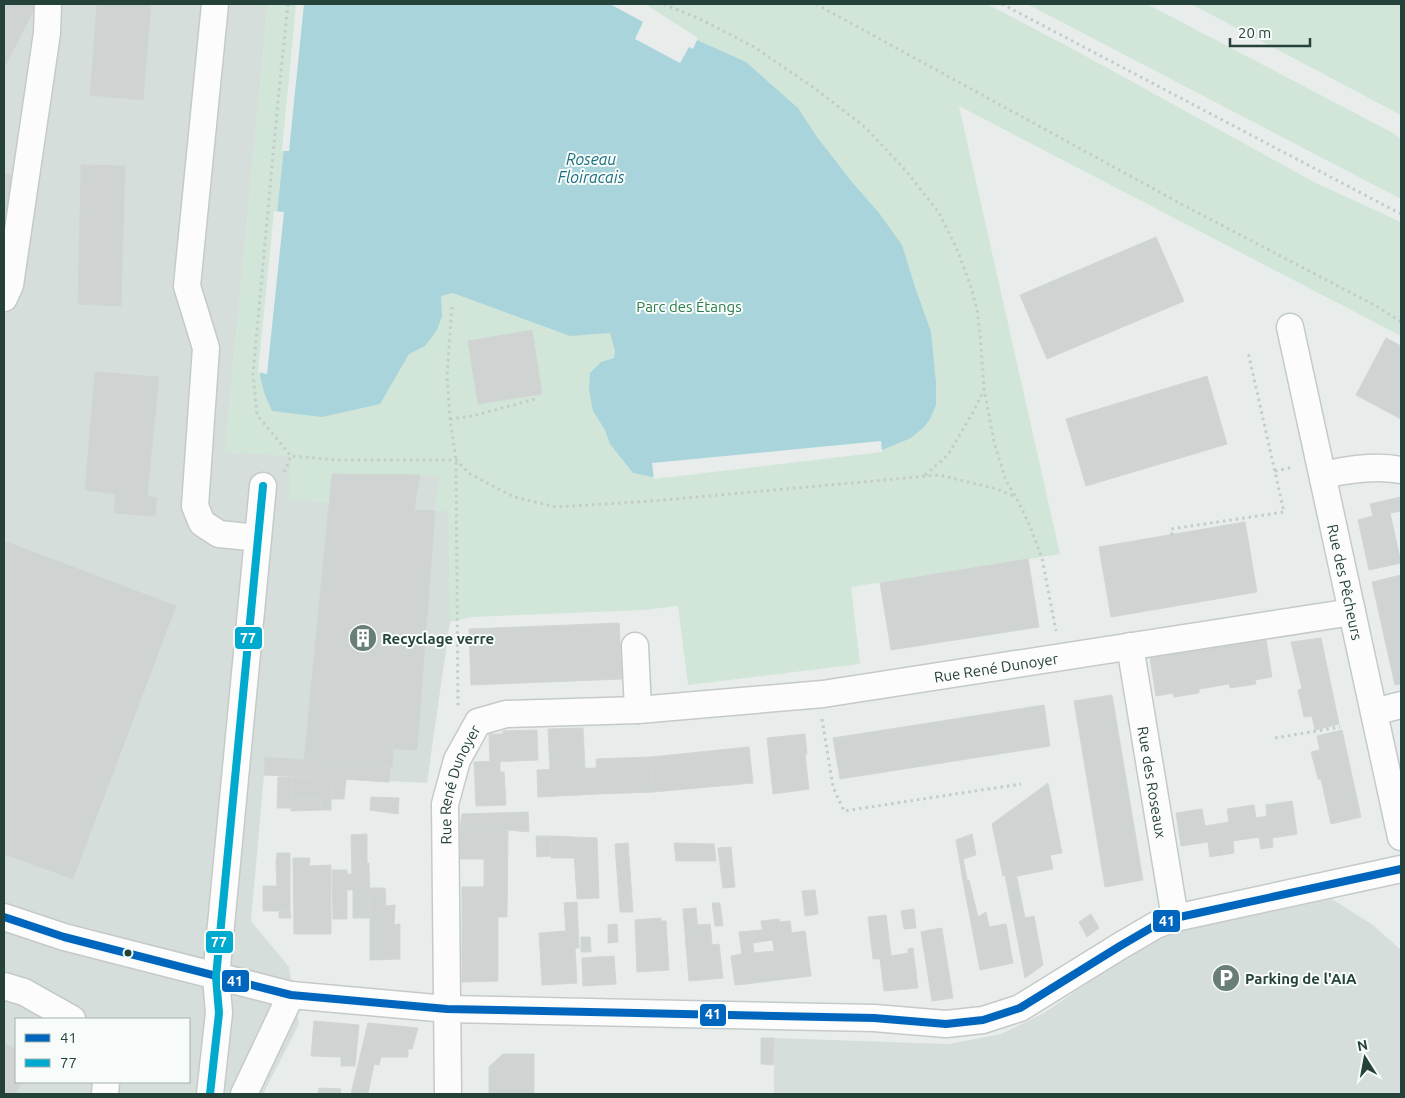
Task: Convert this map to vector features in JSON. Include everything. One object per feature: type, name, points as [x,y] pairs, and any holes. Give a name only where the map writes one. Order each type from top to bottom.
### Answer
[{"type":"street","points":[[4,298],[10,285],[23,200],[47,33],[48,4]]},
{"type":"street","points":[[215,4],[186,286],[206,348],[195,506],[202,523],[219,534],[258,538]]},
{"type":"street","name":"Rue des Pêcheurs","points":[[1290,327],[1401,838]]},
{"type":"street","points":[[1323,475],[1359,468],[1387,467],[1401,470]]},
{"type":"street","points":[[210,1094],[219,1013],[216,977],[263,486]]},
{"type":"street","name":"Rue René Dunoyer","points":[[448,1094],[445,804],[457,760],[478,722],[506,714],[638,710],[818,694],[1352,612]]},
{"type":"street","points":[[634,646],[638,710]]},
{"type":"street","name":"Rue des Roseaux","points":[[1130,646],[1175,918]]},
{"type":"street","points":[[1374,712],[1401,705]]},
{"type":"street","points":[[4,917],[64,937],[291,995],[446,1009],[874,1018],[946,1024],[983,1020],[1020,1008],[1120,946],[1175,918],[1401,869]]},
{"type":"street","points":[[4,986],[24,992],[70,1018]]},
{"type":"street","points":[[244,1094],[291,995]]},
{"type":"path","points":[[288,4],[278,90],[252,374],[257,414],[291,456],[337,460],[456,460],[470,474],[514,497],[556,507],[653,501],[939,475],[997,489],[1016,497]]},
{"type":"path","points":[[664,4],[704,21],[754,47],[813,87],[866,128],[940,213],[956,247],[970,284],[979,326],[984,388],[994,442],[1006,481],[1030,526],[1042,558],[1060,656]]},
{"type":"path","points":[[816,4],[1185,206],[1378,307],[1401,322]]},
{"type":"path","points":[[1002,4],[1401,214]]},
{"type":"path","points":[[452,307],[447,375],[450,419],[456,460],[458,719],[469,739]]},
{"type":"path","points":[[1172,534],[1171,529],[1284,512],[1248,352]]},
{"type":"path","points":[[925,476],[948,455],[975,409],[984,388]]},
{"type":"path","points":[[450,419],[473,416],[535,399]]},
{"type":"path","points":[[818,694],[833,787],[844,811],[1021,784]]},
{"type":"path","points":[[1275,738],[1340,727]]},
{"type":"shaded area","points":[[4,4],[268,4],[225,452],[454,464],[450,622],[427,783],[264,775],[251,921],[289,967],[299,1024],[263,1094],[4,1094]]},
{"type":"shaded area","name":"Parking de l'AIA","points":[[1332,899],[1373,925],[1401,950],[1401,1094],[774,1094],[774,1038],[948,1044],[1001,1034],[1044,1013],[1140,947],[1166,933]]},
{"type":"green space","name":"Parc des Étangs","points":[[268,4],[987,4],[1071,48],[1314,182],[1401,222],[1401,336],[959,106],[1060,554],[851,587],[860,664],[688,685],[678,606],[644,610],[471,617],[450,622],[448,511],[435,511],[439,476],[332,474],[329,503],[289,499],[290,456],[225,452]]},
{"type":"green space","points":[[1027,4],[1147,4],[1395,134],[1401,140],[1401,199]]},
{"type":"green space","points":[[1191,4],[1401,4],[1401,115]]},
{"type":"water","name":"Roseau Floiracais","points":[[299,4],[640,4],[697,40],[746,62],[798,108],[817,137],[879,213],[902,245],[931,332],[936,383],[936,405],[930,419],[911,438],[882,450],[653,477],[633,473],[610,444],[605,430],[593,411],[589,389],[590,373],[601,362],[614,358],[615,351],[610,333],[570,336],[453,293],[441,296],[442,316],[437,330],[425,346],[409,354],[380,404],[322,417],[272,411],[260,376]]},
{"type":"pier","points":[[296,4],[304,4],[289,151],[282,151]]},
{"type":"pier","points":[[610,4],[645,4],[698,38],[693,49],[689,47],[680,63],[635,39],[643,22]]},
{"type":"pier","points":[[274,211],[284,212],[267,374],[258,372]]},
{"type":"pier","points":[[881,441],[882,452],[654,479],[652,463]]},
{"type":"building","points":[[4,4],[37,4],[4,68]]},
{"type":"building","points":[[97,4],[151,4],[143,100],[90,95]]},
{"type":"building","points":[[81,165],[125,166],[121,306],[78,304]]},
{"type":"building","points":[[4,173],[16,177],[4,234]]},
{"type":"building","points":[[1156,237],[1184,301],[1047,359],[1020,295]]},
{"type":"building","points":[[532,330],[542,394],[478,404],[468,341]]},
{"type":"building","points":[[1386,338],[1401,346],[1401,419],[1356,395]]},
{"type":"building","points":[[95,372],[159,377],[147,496],[157,498],[155,516],[114,513],[115,494],[85,490]]},
{"type":"building","points":[[1207,376],[1227,444],[1086,486],[1066,419]]},
{"type":"building","name":"Recyclage verre","points":[[332,474],[420,475],[414,510],[402,623],[411,624],[409,653],[399,653],[392,767],[312,762],[310,777],[264,775],[265,757],[304,760]]},
{"type":"building","points":[[1401,497],[1401,511],[1390,513],[1401,563],[1369,570],[1358,520],[1373,516],[1370,504]]},
{"type":"building","points":[[414,510],[435,511],[417,750],[393,749],[399,653],[409,653],[411,624],[402,623]]},
{"type":"building","points":[[1245,522],[1257,592],[1111,617],[1099,547]]},
{"type":"building","points":[[4,541],[176,606],[73,879],[4,854]]},
{"type":"building","points":[[1028,559],[1039,627],[891,650],[880,583]]},
{"type":"building","points":[[1401,575],[1401,684],[1395,685],[1372,582]]},
{"type":"building","points":[[619,623],[622,679],[471,685],[469,629]]},
{"type":"building","points":[[1321,638],[1339,724],[1315,730],[1312,716],[1304,717],[1298,690],[1302,689],[1291,642]]},
{"type":"building","points":[[1266,639],[1272,677],[1255,680],[1256,684],[1230,688],[1229,684],[1199,689],[1199,693],[1174,697],[1173,693],[1156,696],[1150,658]]},
{"type":"building","points":[[1112,695],[1143,880],[1105,887],[1074,701]]},
{"type":"building","points":[[1044,705],[1050,746],[840,779],[833,738]]},
{"type":"building","points":[[583,728],[585,768],[550,770],[548,729]]},
{"type":"building","points":[[537,730],[538,760],[490,762],[489,734],[503,734],[503,731]]},
{"type":"building","points":[[1342,730],[1361,817],[1331,824],[1321,779],[1318,779],[1311,752],[1320,750],[1317,736]]},
{"type":"building","points":[[805,734],[809,789],[773,794],[767,738]]},
{"type":"building","points":[[749,747],[753,783],[653,792],[651,757]]},
{"type":"building","points":[[651,757],[653,792],[598,794],[596,759]]},
{"type":"building","points":[[500,761],[500,772],[504,772],[506,805],[476,806],[474,762]]},
{"type":"building","points":[[312,762],[390,766],[389,782],[310,777]]},
{"type":"building","points":[[596,768],[598,794],[538,797],[537,770]]},
{"type":"building","points":[[278,777],[292,777],[292,808],[277,808]]},
{"type":"building","points":[[292,777],[331,778],[331,810],[321,810],[321,799],[292,799]]},
{"type":"building","points":[[331,778],[346,779],[344,799],[331,799]]},
{"type":"building","points":[[1048,783],[1055,818],[1042,821],[1050,855],[1014,864],[1025,918],[1034,916],[1043,965],[1025,978],[1005,875],[1003,876],[992,824]]},
{"type":"building","points":[[371,797],[399,798],[398,814],[370,810]]},
{"type":"building","points":[[292,799],[321,799],[321,810],[291,811]]},
{"type":"building","points":[[1292,801],[1297,834],[1272,838],[1273,847],[1261,849],[1259,837],[1233,841],[1234,853],[1210,857],[1208,842],[1181,846],[1176,813],[1202,809],[1205,826],[1229,822],[1227,809],[1254,805],[1256,818],[1267,816],[1266,805]]},
{"type":"building","points":[[528,812],[529,832],[460,830],[462,814]]},
{"type":"building","points":[[1055,818],[1062,853],[1050,855],[1042,821]]},
{"type":"building","points":[[460,830],[508,830],[507,917],[498,917],[498,981],[462,982],[462,887],[484,887],[484,859],[460,859]]},
{"type":"building","points":[[367,834],[370,918],[353,918],[353,890],[347,890],[347,919],[333,919],[332,870],[347,870],[347,874],[352,874],[351,835]]},
{"type":"building","points":[[972,834],[976,855],[963,859],[967,880],[963,881],[956,840]]},
{"type":"building","points":[[536,836],[551,836],[551,856],[537,857]]},
{"type":"building","points":[[551,836],[573,837],[575,858],[551,858]]},
{"type":"building","points":[[573,837],[597,838],[599,898],[577,899]]},
{"type":"building","points":[[628,843],[633,912],[620,912],[615,844]]},
{"type":"building","points":[[674,843],[714,844],[716,861],[676,861]]},
{"type":"building","points":[[731,847],[735,887],[723,888],[718,848]]},
{"type":"building","points":[[277,853],[290,853],[290,863],[276,862]]},
{"type":"building","points":[[1050,855],[1053,869],[1017,876],[1014,864]]},
{"type":"building","points":[[293,858],[310,858],[309,866],[331,865],[331,934],[294,934]]},
{"type":"building","points":[[276,862],[290,863],[290,911],[263,911],[263,886],[277,886]]},
{"type":"building","points":[[969,880],[978,917],[986,912],[989,927],[1006,924],[1013,963],[980,970],[963,881]]},
{"type":"building","points":[[370,888],[385,888],[386,906],[395,905],[394,925],[400,924],[400,959],[370,960]]},
{"type":"building","points":[[815,890],[818,914],[805,916],[802,891]]},
{"type":"building","points":[[577,902],[579,948],[575,948],[577,983],[542,985],[539,933],[566,931],[564,903]]},
{"type":"building","points":[[712,903],[720,903],[723,926],[715,926]]},
{"type":"building","points":[[696,908],[698,932],[711,932],[712,945],[719,944],[723,978],[689,981],[683,909]]},
{"type":"building","points":[[914,909],[916,928],[904,929],[901,911]]},
{"type":"building","points":[[279,911],[290,911],[291,918],[279,918]]},
{"type":"building","points":[[1091,914],[1099,928],[1087,937],[1079,922]]},
{"type":"building","points":[[886,915],[891,956],[908,953],[908,949],[913,948],[918,988],[884,991],[880,959],[873,959],[868,917]]},
{"type":"building","points":[[661,918],[661,921],[666,921],[669,970],[637,972],[635,920]]},
{"type":"building","points":[[779,919],[780,932],[777,933],[778,937],[792,936],[791,933],[805,931],[811,976],[778,980],[770,920]]},
{"type":"building","points":[[770,920],[773,940],[766,941],[761,921]]},
{"type":"building","points":[[790,921],[792,936],[778,937],[777,933],[780,932],[779,922]]},
{"type":"building","points":[[617,924],[618,942],[608,943],[608,925]]},
{"type":"building","points":[[710,924],[711,932],[698,932],[698,925]]},
{"type":"building","points":[[942,928],[943,936],[931,938],[930,930]]},
{"type":"building","points":[[763,930],[766,941],[752,943],[751,931]]},
{"type":"building","points":[[930,930],[931,938],[943,936],[953,998],[932,1001],[921,932]]},
{"type":"building","points":[[751,931],[754,953],[774,951],[778,980],[746,984],[739,932]]},
{"type":"building","points":[[581,937],[590,937],[591,952],[581,952]]},
{"type":"building","points":[[742,954],[746,984],[735,985],[731,956]]},
{"type":"building","points":[[614,956],[616,984],[583,986],[582,958]]},
{"type":"building","points":[[314,1021],[359,1025],[355,1066],[341,1066],[341,1057],[311,1056]]},
{"type":"building","points":[[368,1023],[418,1028],[412,1049],[408,1049],[408,1057],[381,1057],[379,1065],[374,1064],[368,1094],[351,1094]]},
{"type":"building","points":[[761,1038],[774,1038],[773,1065],[761,1064]]},
{"type":"building","points":[[4,1043],[15,1048],[15,1083],[21,1083],[16,1094],[4,1094]]},
{"type":"building","points":[[503,1054],[534,1054],[534,1094],[489,1094],[489,1067]]},
{"type":"building","points":[[319,1088],[341,1089],[340,1094],[318,1094]]},
{"type":"transit line","name":"77","points":[[210,1094],[219,1013],[216,977],[263,486]]},
{"type":"transit line","name":"41","points":[[4,917],[64,937],[291,995],[447,1009],[874,1018],[946,1024],[983,1020],[1020,1008],[1156,925],[1175,918],[1401,869]]},
{"type":"place","name":"Recyclage verre","points":[[363,638]]},
{"type":"place","name":"Parking de l'AIA","points":[[1226,978]]}]
